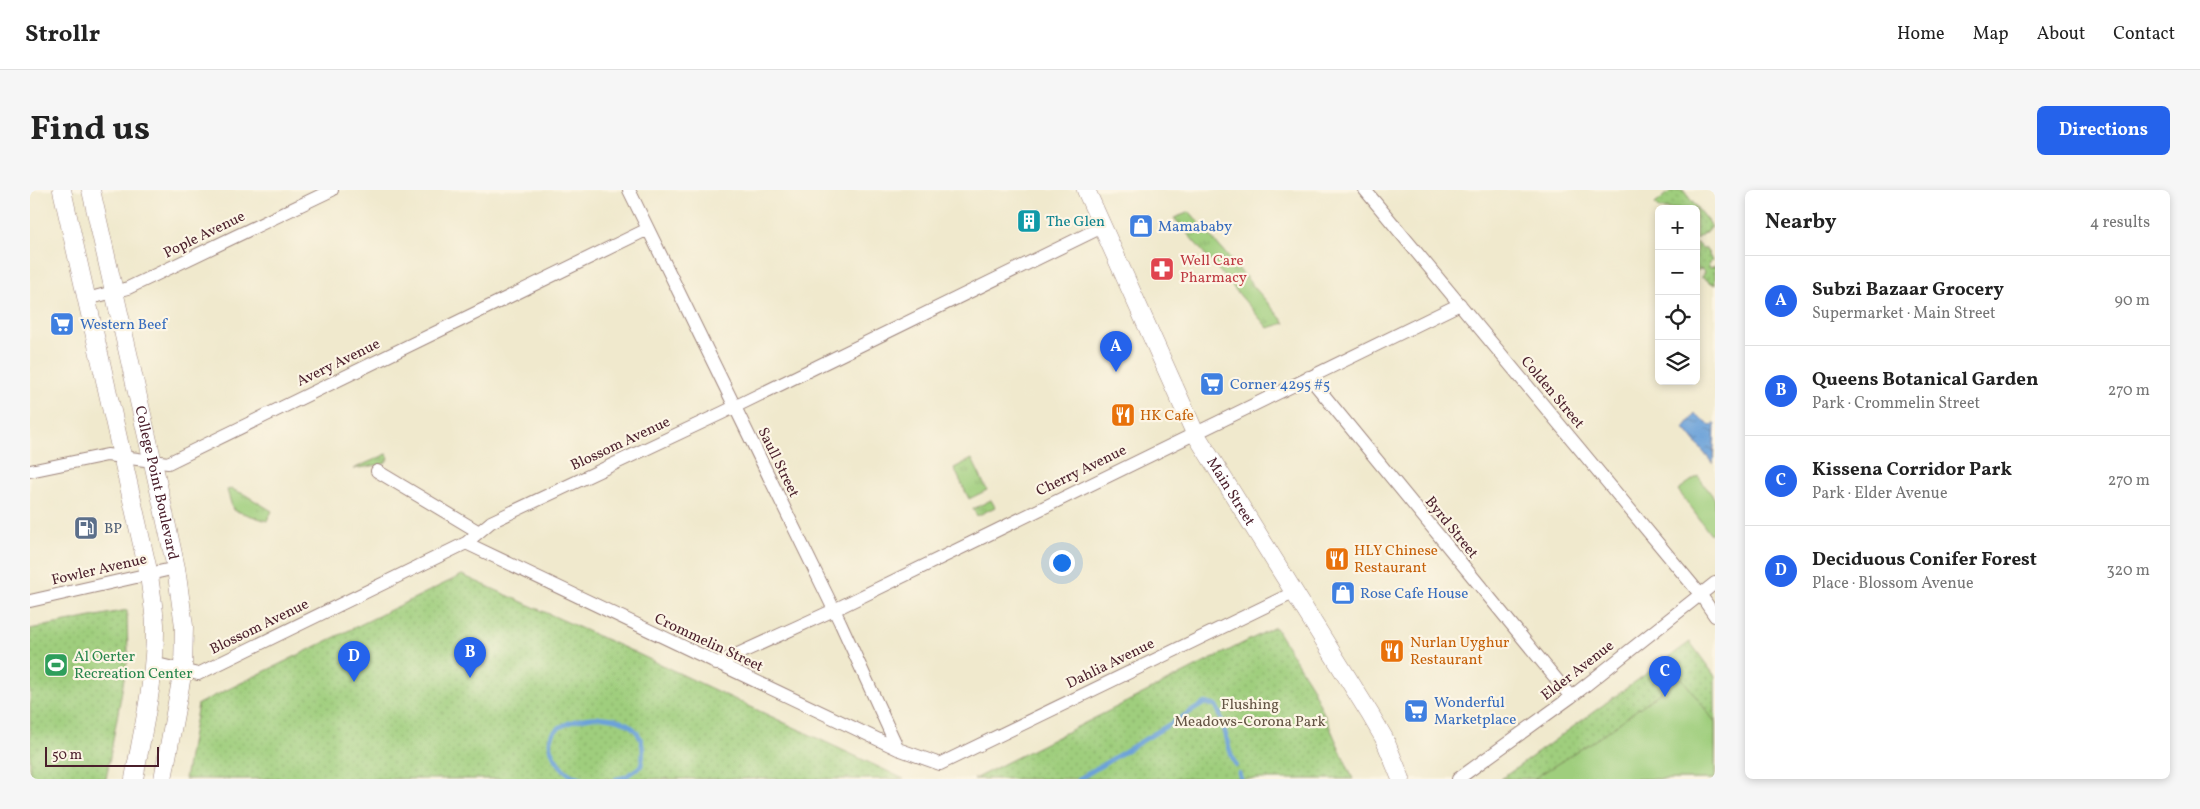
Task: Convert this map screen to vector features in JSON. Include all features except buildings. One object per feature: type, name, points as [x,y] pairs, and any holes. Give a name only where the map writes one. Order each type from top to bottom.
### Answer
[{"type":"main road","name":"College Point Boulevard","points":[[62,190],[149,574],[155,624],[153,663],[134,779]]},
{"type":"main road","name":"College Point Boulevard","points":[[91,190],[176,568],[184,626],[183,670],[163,779]]},
{"type":"main road","name":"Main Street","points":[[1086,190],[1195,433],[1384,738],[1401,779]]},
{"type":"street","name":"Pople Avenue","points":[[87,299],[128,288],[332,190]]},
{"type":"street","name":"Saull Street","points":[[629,190],[834,610],[898,749]]},
{"type":"street","name":"Colden Street","points":[[1365,190],[1700,594],[1715,616]]},
{"type":"street","name":"Blossom Avenue","points":[[153,663],[198,674],[466,543],[490,522],[734,407],[1102,226]]},
{"type":"street","name":"Avery Avenue","points":[[30,471],[107,455],[168,463],[648,229]]},
{"type":"street","name":"Cherry Avenue","points":[[716,664],[834,610],[1460,304]]},
{"type":"street","name":"Byrd Street","points":[[1309,377],[1571,697]]},
{"type":"street","points":[[377,471],[480,532]]},
{"type":"street","name":"Crommelin Street","points":[[466,543],[716,664],[898,749],[940,764]]},
{"type":"street","name":"Fowler Avenue","points":[[30,601],[176,568]]},
{"type":"street","name":"Elder Avenue","points":[[1458,779],[1571,697],[1715,583]]},
{"type":"street","name":"Dahlia Avenue","points":[[940,764],[1295,592]]},
{"type":"green space","points":[[1672,190],[1683,190],[1695,205],[1656,205]]},
{"type":"green space","points":[[1190,212],[1285,323],[1268,328],[1174,218]]},
{"type":"green space","points":[[1700,212],[1712,227],[1700,236]]},
{"type":"green space","points":[[1700,247],[1702,249],[1706,248],[1712,261],[1708,264],[1710,268],[1715,266],[1715,285],[1701,277],[1704,272],[1701,269]]},
{"type":"green space","points":[[387,454],[389,458],[384,464],[353,469]]},
{"type":"green space","points":[[972,459],[987,490],[969,499],[954,468]]},
{"type":"green space","points":[[1698,476],[1715,499],[1715,530],[1710,534],[1678,490]]},
{"type":"green space","points":[[231,489],[244,494],[272,511],[267,521],[233,510],[227,490]]},
{"type":"green space","points":[[991,500],[995,507],[977,516],[973,509]]},
{"type":"green space","points":[[462,575],[634,652],[904,779],[185,779],[198,704]]},
{"type":"green space","points":[[127,610],[128,657],[106,779],[30,779],[30,629]]},
{"type":"green space","name":"Flushing Meadows-Corona Park","points":[[1275,627],[1312,687],[1353,779],[974,779]]},
{"type":"green space","points":[[1690,642],[1715,676],[1715,779],[1501,779]]},
{"type":"green space","points":[[1681,677],[1715,722],[1715,779],[1533,779],[1600,737]]},
{"type":"water","points":[[1695,414],[1711,426],[1715,423],[1713,464],[1684,428]]},
{"type":"waterway","points":[[1079,779],[1205,703],[1216,706],[1220,713],[1232,758],[1236,765]]},
{"type":"waterway","points":[[582,779],[566,772],[560,765],[552,752],[550,740],[556,731],[568,723],[585,718],[603,717],[621,721],[635,729],[642,744],[641,766],[625,777],[616,779]]},
{"type":"waterway","points":[[1239,773],[1241,779]]},
{"type":"place","name":"The Glen","points":[[1029,221]]},
{"type":"place","name":"Mamababy","points":[[1141,226]]},
{"type":"place","name":"Well Care Pharmacy","points":[[1162,269]]},
{"type":"place","name":"Western Beef","points":[[62,324]]},
{"type":"place","name":"Subzi Bazaar Grocery","points":[[1116,372]]},
{"type":"place","name":"Corner 4295 #5","points":[[1212,384]]},
{"type":"place","name":"HK Cafe","points":[[1123,415]]},
{"type":"place","name":"BP","points":[[86,528]]},
{"type":"place","name":"HLY Chinese Restaurant","points":[[1337,559]]},
{"type":"place","name":"Rose Cafe House","points":[[1343,593]]},
{"type":"place","name":"Nurlan Uyghur Restaurant","points":[[1392,651]]},
{"type":"place","name":"Al Oerter Recreation Center","points":[[56,665]]},
{"type":"place","name":"Queens Botanical Garden","points":[[470,678]]},
{"type":"place","name":"Deciduous Conifer Forest","points":[[354,682]]},
{"type":"place","name":"Kissena Corridor Park","points":[[1665,697]]},
{"type":"place","name":"Wonderful Marketplace","points":[[1416,711]]}]
